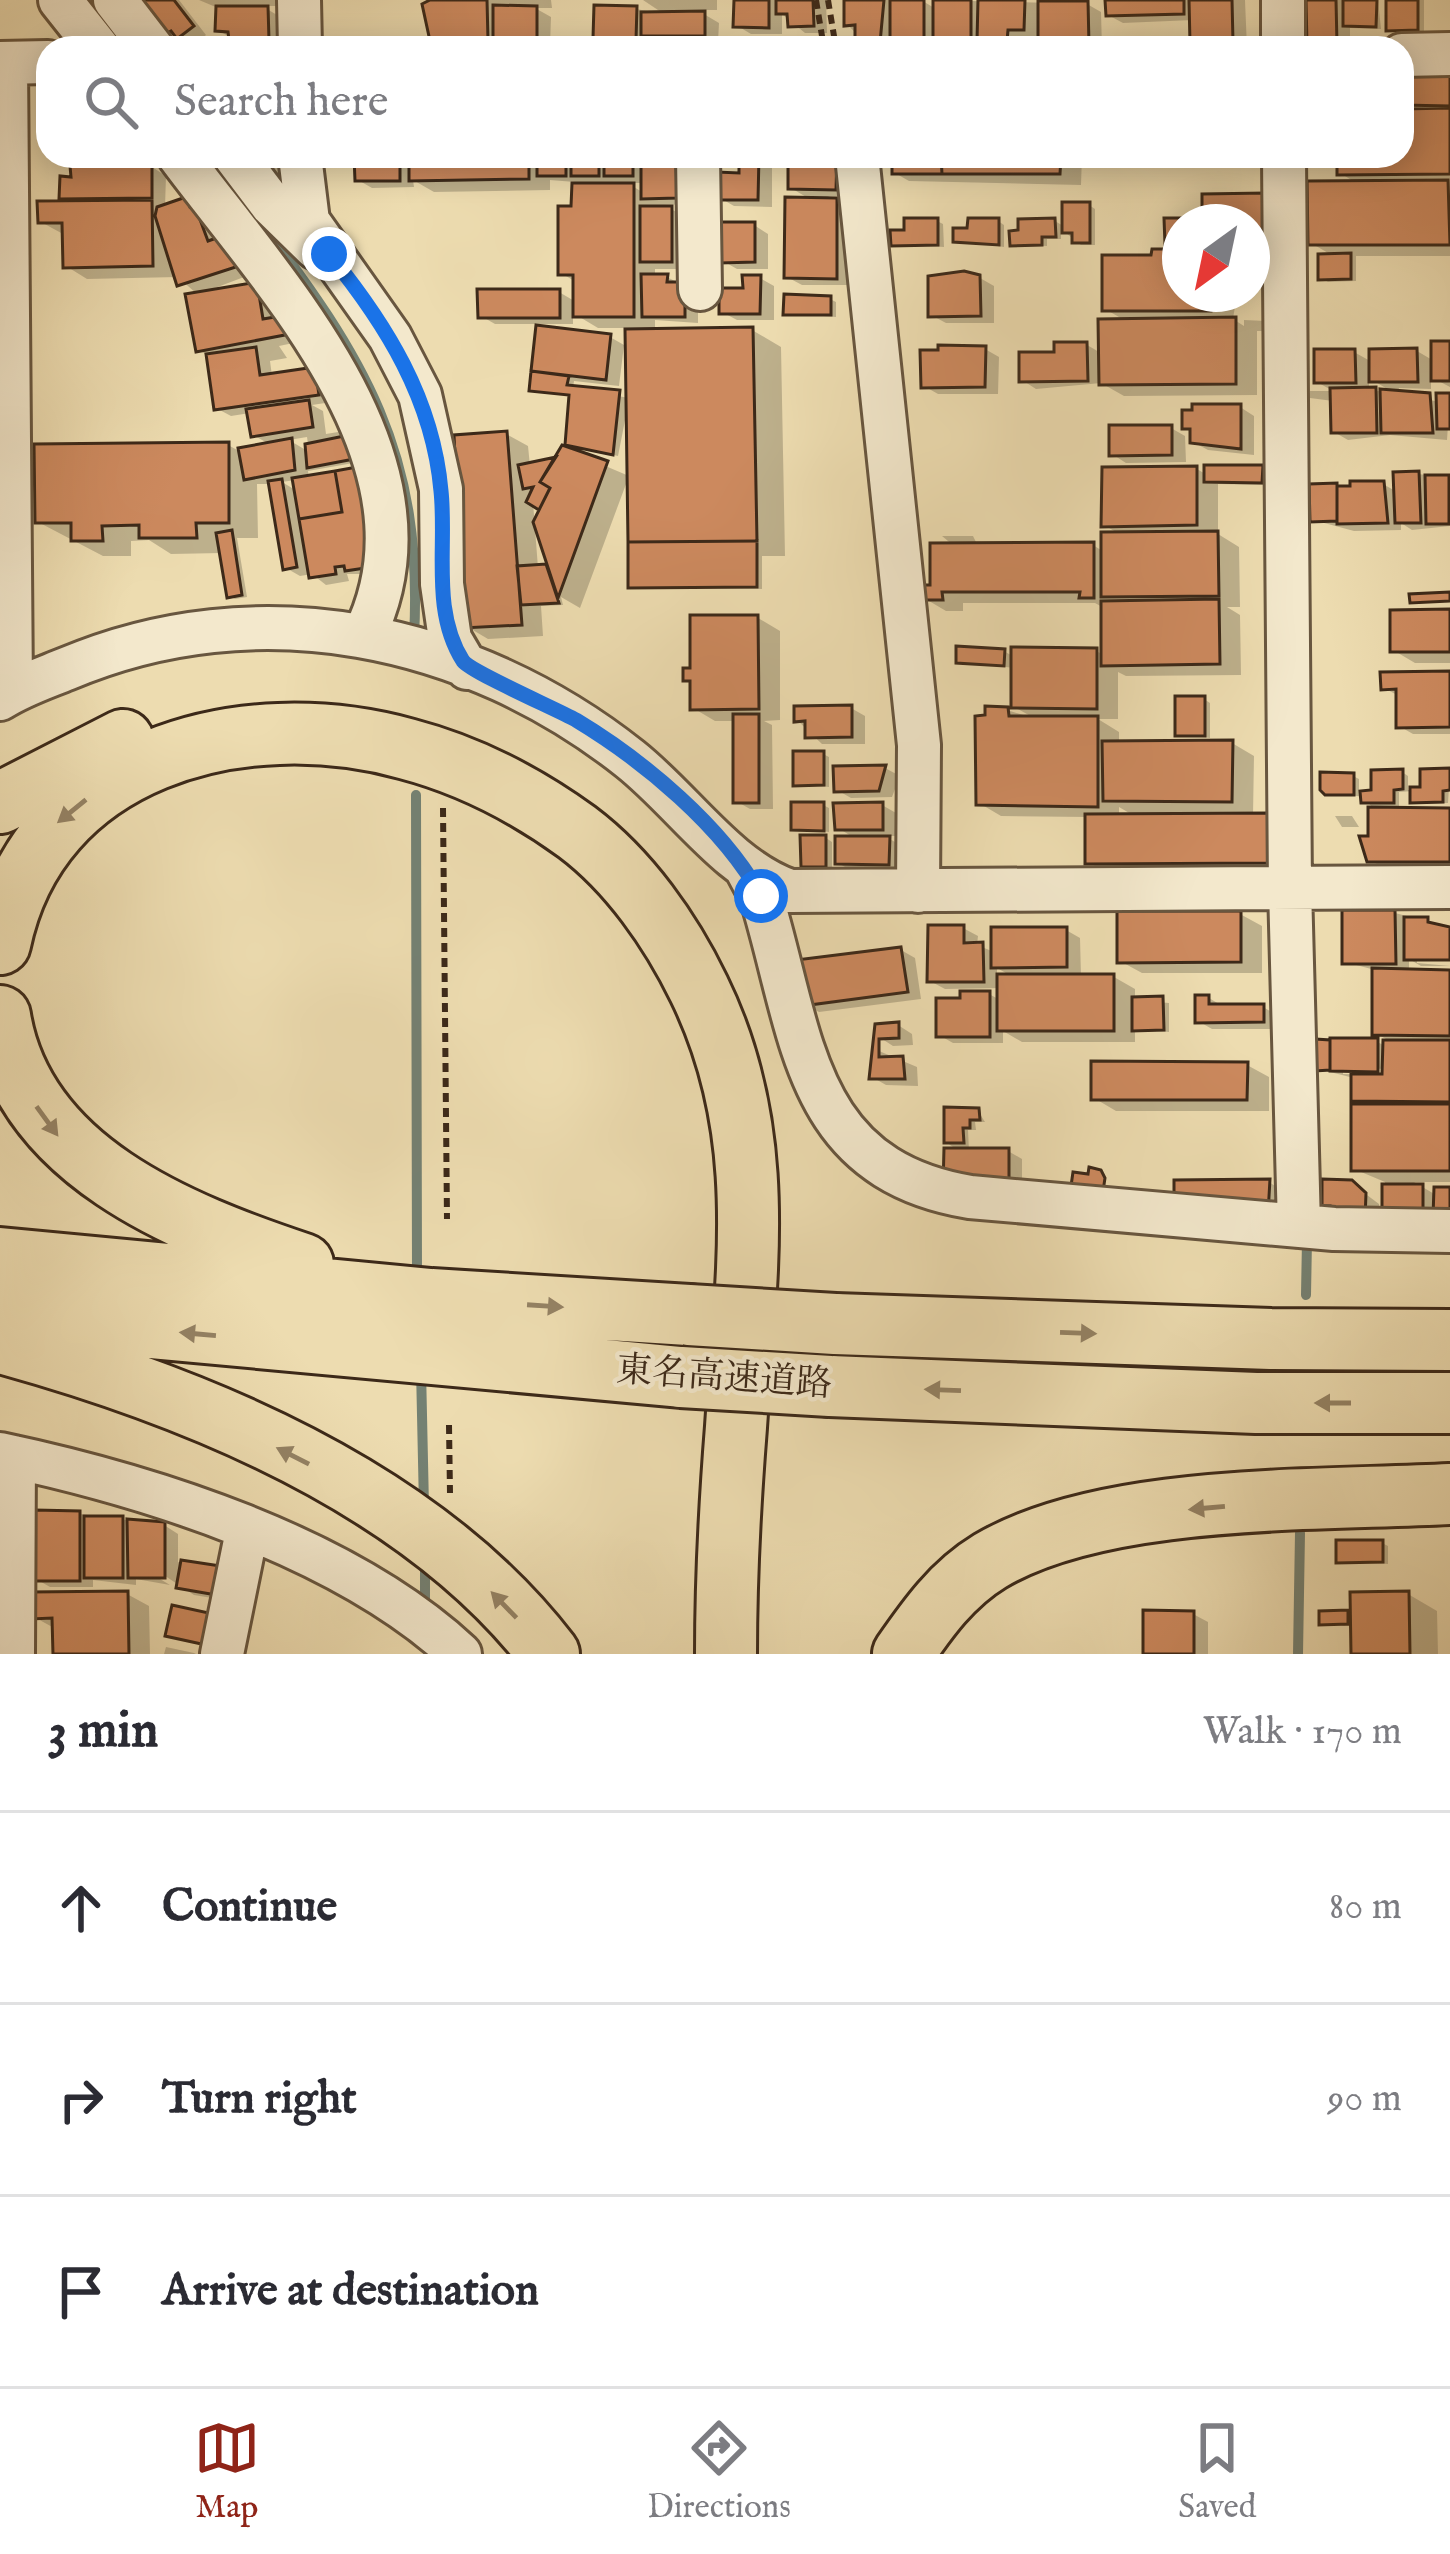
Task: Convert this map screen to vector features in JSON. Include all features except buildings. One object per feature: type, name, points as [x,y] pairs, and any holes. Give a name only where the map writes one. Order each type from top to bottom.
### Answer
[{"type":"highway","points":[[0,803],[69,763],[150,728],[228,708],[327,708],[444,728],[507,756],[582,800],[642,856],[711,946],[760,1054],[770,1102],[782,1239],[761,1620],[764,1654]]},
{"type":"highway","points":[[0,944],[8,906],[27,862],[58,821],[143,764],[245,737],[345,736],[404,748],[466,768],[580,835],[638,892],[699,989],[719,1036],[743,1136],[752,1247],[736,1428],[726,1654]]},
{"type":"highway","points":[[0,1016],[25,1090],[58,1137],[108,1176],[242,1244],[417,1313]]},
{"type":"highway","name":"東名高速道路","points":[[0,1258],[417,1313],[681,1377],[1256,1403],[1450,1403]]},
{"type":"highway","name":"東名高速道路","points":[[0,1314],[689,1315],[1271,1340],[1450,1340]]},
{"type":"highway","points":[[0,1343],[84,1366],[196,1409],[433,1526],[550,1654]]},
{"type":"highway","points":[[903,1654],[940,1602],[973,1575],[1054,1532],[1217,1507],[1450,1493]]},
{"type":"street","points":[[60,0],[88,36]]},
{"type":"street","points":[[115,0],[143,36]]},
{"type":"street","points":[[299,0],[299,36]]},
{"type":"street","points":[[1283,0],[1283,36]]},
{"type":"street","points":[[1414,55],[1450,54]]},
{"type":"street","points":[[36,62],[3,63],[6,695],[98,655],[167,636],[247,625],[311,626],[370,636],[452,661],[581,723],[632,760],[746,868],[790,891],[1450,887]]},
{"type":"street","points":[[188,168],[328,357],[367,439],[385,498],[388,557],[384,596],[370,636]]},
{"type":"street","points":[[244,168],[272,205],[360,291]]},
{"type":"street","points":[[301,168],[308,221],[390,337],[428,421],[441,489],[442,584],[452,661]]},
{"type":"street","points":[[698,168],[700,289]]},
{"type":"street","points":[[858,168],[919,745],[918,890]]},
{"type":"street","points":[[1284,168],[1291,888],[1300,1226]]},
{"type":"street","points":[[367,439],[428,421]]},
{"type":"street","points":[[385,498],[441,489]]},
{"type":"street","points":[[746,868],[761,896],[821,1103],[868,1158],[932,1191],[970,1198],[1300,1226],[1450,1232]]},
{"type":"street","points":[[13,1654],[7,1455],[97,1476],[314,1559],[400,1624],[453,1648]]},
{"type":"street","points":[[222,1654],[248,1531]]},
{"type":"path","points":[[816,0],[822,36]]},
{"type":"path","points":[[828,0],[834,36]]},
{"type":"path","points":[[442,793],[447,1219]]},
{"type":"path","points":[[433,1526],[449,1425]]},
{"type":"waterway","points":[[91,0],[104,17]]},
{"type":"waterway","points":[[219,168],[224,174]]},
{"type":"waterway","points":[[257,217],[328,316],[379,410],[409,513],[415,572],[414,637]]},
{"type":"waterway","points":[[416,795],[417,1279]]},
{"type":"waterway","points":[[1306,1295],[1307,1240]]},
{"type":"waterway","points":[[421,1369],[424,1507]]},
{"type":"waterway","points":[[1298,1654],[1300,1533]]},
{"type":"waterway","points":[[425,1561],[425,1609]]},
{"type":"route","points":[[329,254],[390,337],[420,395],[441,489],[442,584],[451,639],[467,668],[524,691],[581,723],[632,760],[728,849],[746,868],[761,896]]}]
